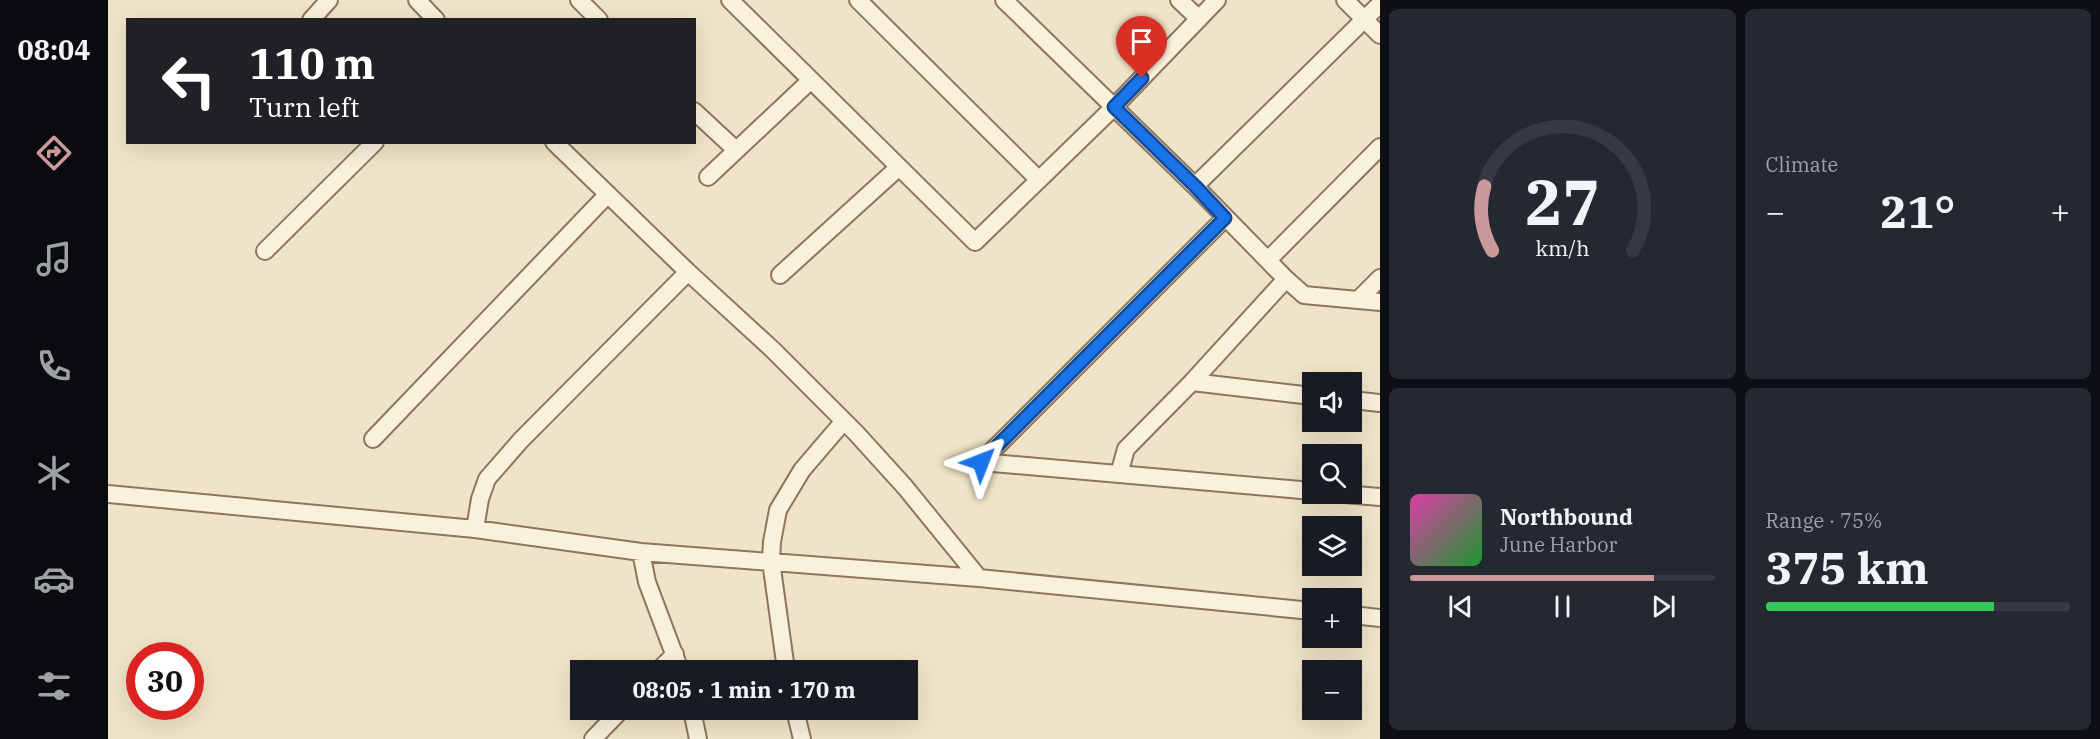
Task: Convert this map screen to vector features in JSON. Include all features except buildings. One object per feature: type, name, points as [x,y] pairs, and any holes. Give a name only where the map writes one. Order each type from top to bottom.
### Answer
[{"type":"street","points":[[313,18],[329,0]]},
{"type":"street","points":[[417,0],[434,18]]},
{"type":"street","points":[[579,0],[597,18]]},
{"type":"street","points":[[730,0],[975,242],[1114,107],[1217,0]]},
{"type":"street","points":[[858,0],[1039,180]]},
{"type":"street","points":[[1004,0],[1304,296],[1380,302]]},
{"type":"street","points":[[1179,0],[1198,19]]},
{"type":"street","points":[[1345,0],[1380,35]]},
{"type":"street","points":[[1195,186],[1380,4]]},
{"type":"street","points":[[708,177],[811,80]]},
{"type":"street","points":[[696,113],[736,150]]},
{"type":"street","points":[[265,251],[373,144]]},
{"type":"street","points":[[556,144],[688,272],[773,350],[844,421],[905,487],[979,578]]},
{"type":"street","points":[[1268,260],[1380,147]]},
{"type":"street","points":[[780,275],[899,167]]},
{"type":"street","points":[[373,439],[608,194]]},
{"type":"street","points":[[1225,218],[981,462],[1302,490]]},
{"type":"street","points":[[476,529],[480,499],[487,479],[521,440],[688,272]]},
{"type":"street","points":[[1358,300],[1380,278]]},
{"type":"street","points":[[1119,474],[1126,449],[1192,382],[1286,279]]},
{"type":"street","points":[[1192,382],[1302,395]]},
{"type":"street","points":[[1362,401],[1380,404]]},
{"type":"street","points":[[785,660],[771,561],[778,510],[802,470],[844,421]]},
{"type":"street","points":[[108,494],[476,529],[641,552],[979,578],[1302,610]]},
{"type":"street","points":[[1362,495],[1380,496]]},
{"type":"street","points":[[641,552],[647,582],[677,660]]},
{"type":"street","points":[[1362,616],[1380,618]]},
{"type":"street","points":[[593,739],[611,720]]},
{"type":"street","points":[[695,720],[698,739]]},
{"type":"street","points":[[797,720],[802,739]]},
{"type":"route","points":[[981,462],[1225,218],[1114,107],[1142,78]]}]
